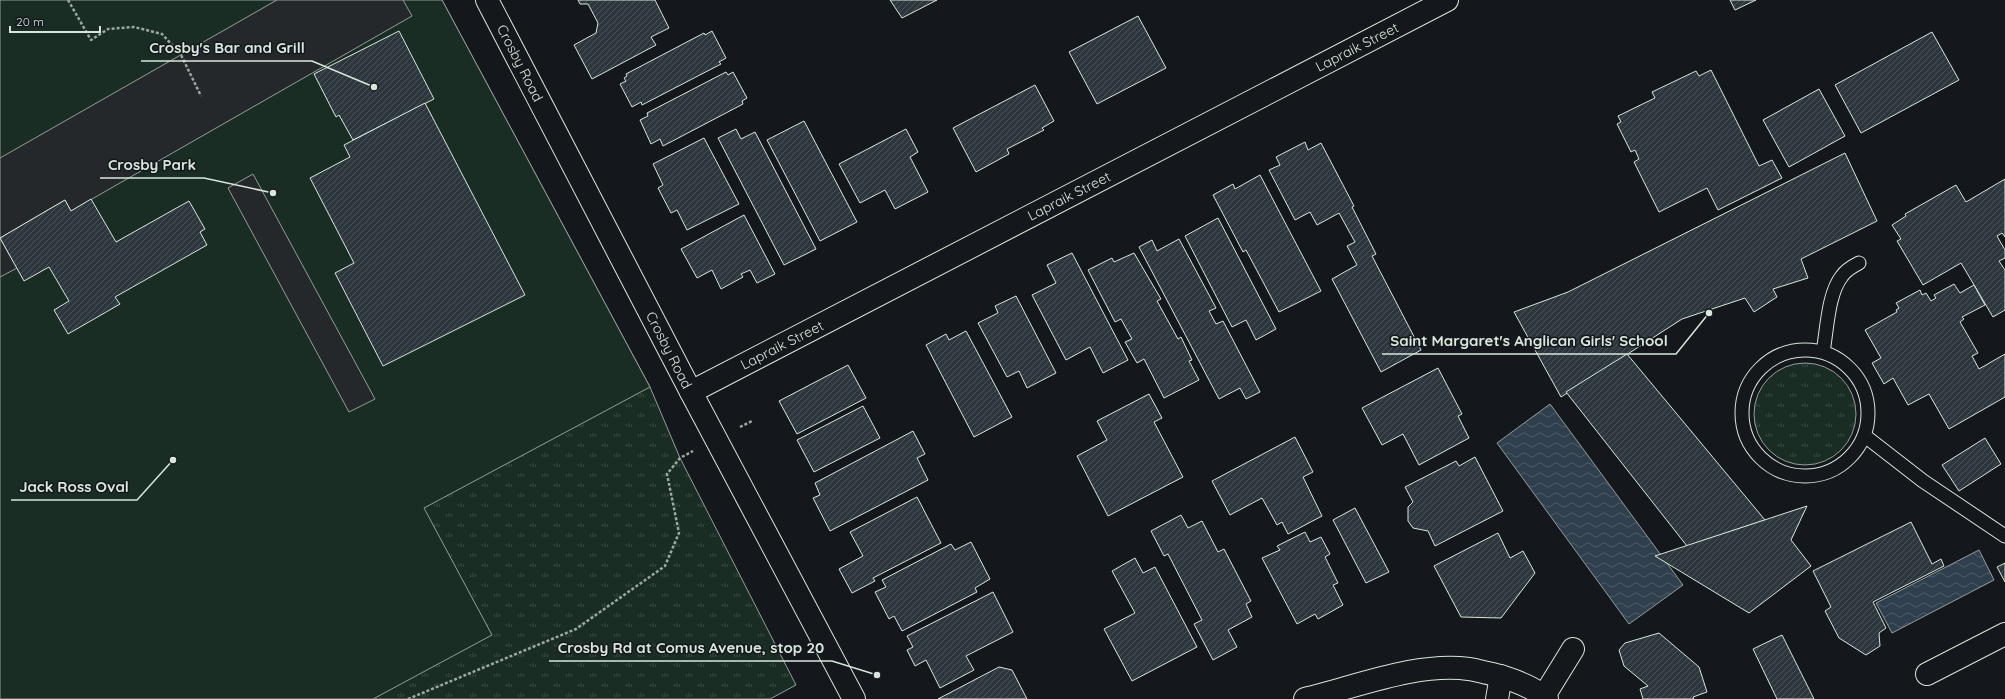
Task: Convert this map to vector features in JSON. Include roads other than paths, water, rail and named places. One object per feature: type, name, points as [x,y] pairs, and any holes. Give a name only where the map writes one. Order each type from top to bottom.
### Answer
[{"type":"street","name":"Crosby Road","points":[[487,0],[691,392],[854,699]]},
{"type":"street","name":"Lapraik Street","points":[[691,392],[1447,0]]},
{"type":"street","points":[[1927,674],[2005,634]]},
{"type":"street","points":[[1305,699],[1404,674],[1427,670],[1469,669],[1501,676],[1521,683],[1546,698],[1573,649]]},
{"type":"street","points":[[1497,699],[1501,676]]},
{"type":"lane","points":[[1824,352],[1833,296],[1837,283],[1842,275],[1859,263]]},
{"type":"lane","points":[[1804,349],[1824,352],[1837,358],[1849,367],[1859,378],[1865,392],[1868,406],[1868,421],[1865,436],[1855,453],[1841,466],[1823,474],[1804,477],[1784,473],[1767,464],[1753,450],[1744,432],[1742,412],[1745,392],[1754,375],[1768,361],[1785,353],[1804,349]]},
{"type":"lane","points":[[1865,436],[1923,481],[2005,536]]},
{"type":"water","points":[[1550,404],[1683,585],[1629,624],[1497,443]]},
{"type":"water","points":[[1979,550],[1994,580],[1892,633],[1876,603]]},
{"type":"place","name":"Crosby's Bar and Grill","points":[[374,87]]},
{"type":"place","name":"Crosby Park","points":[[273,193]]},
{"type":"place","name":"Saint Margaret's Anglican Girls' School","points":[[1709,313]]},
{"type":"place","name":"Jack Ross Oval","points":[[173,460]]},
{"type":"place","name":"Crosby Rd at Comus Avenue, stop 20","points":[[877,675]]}]
